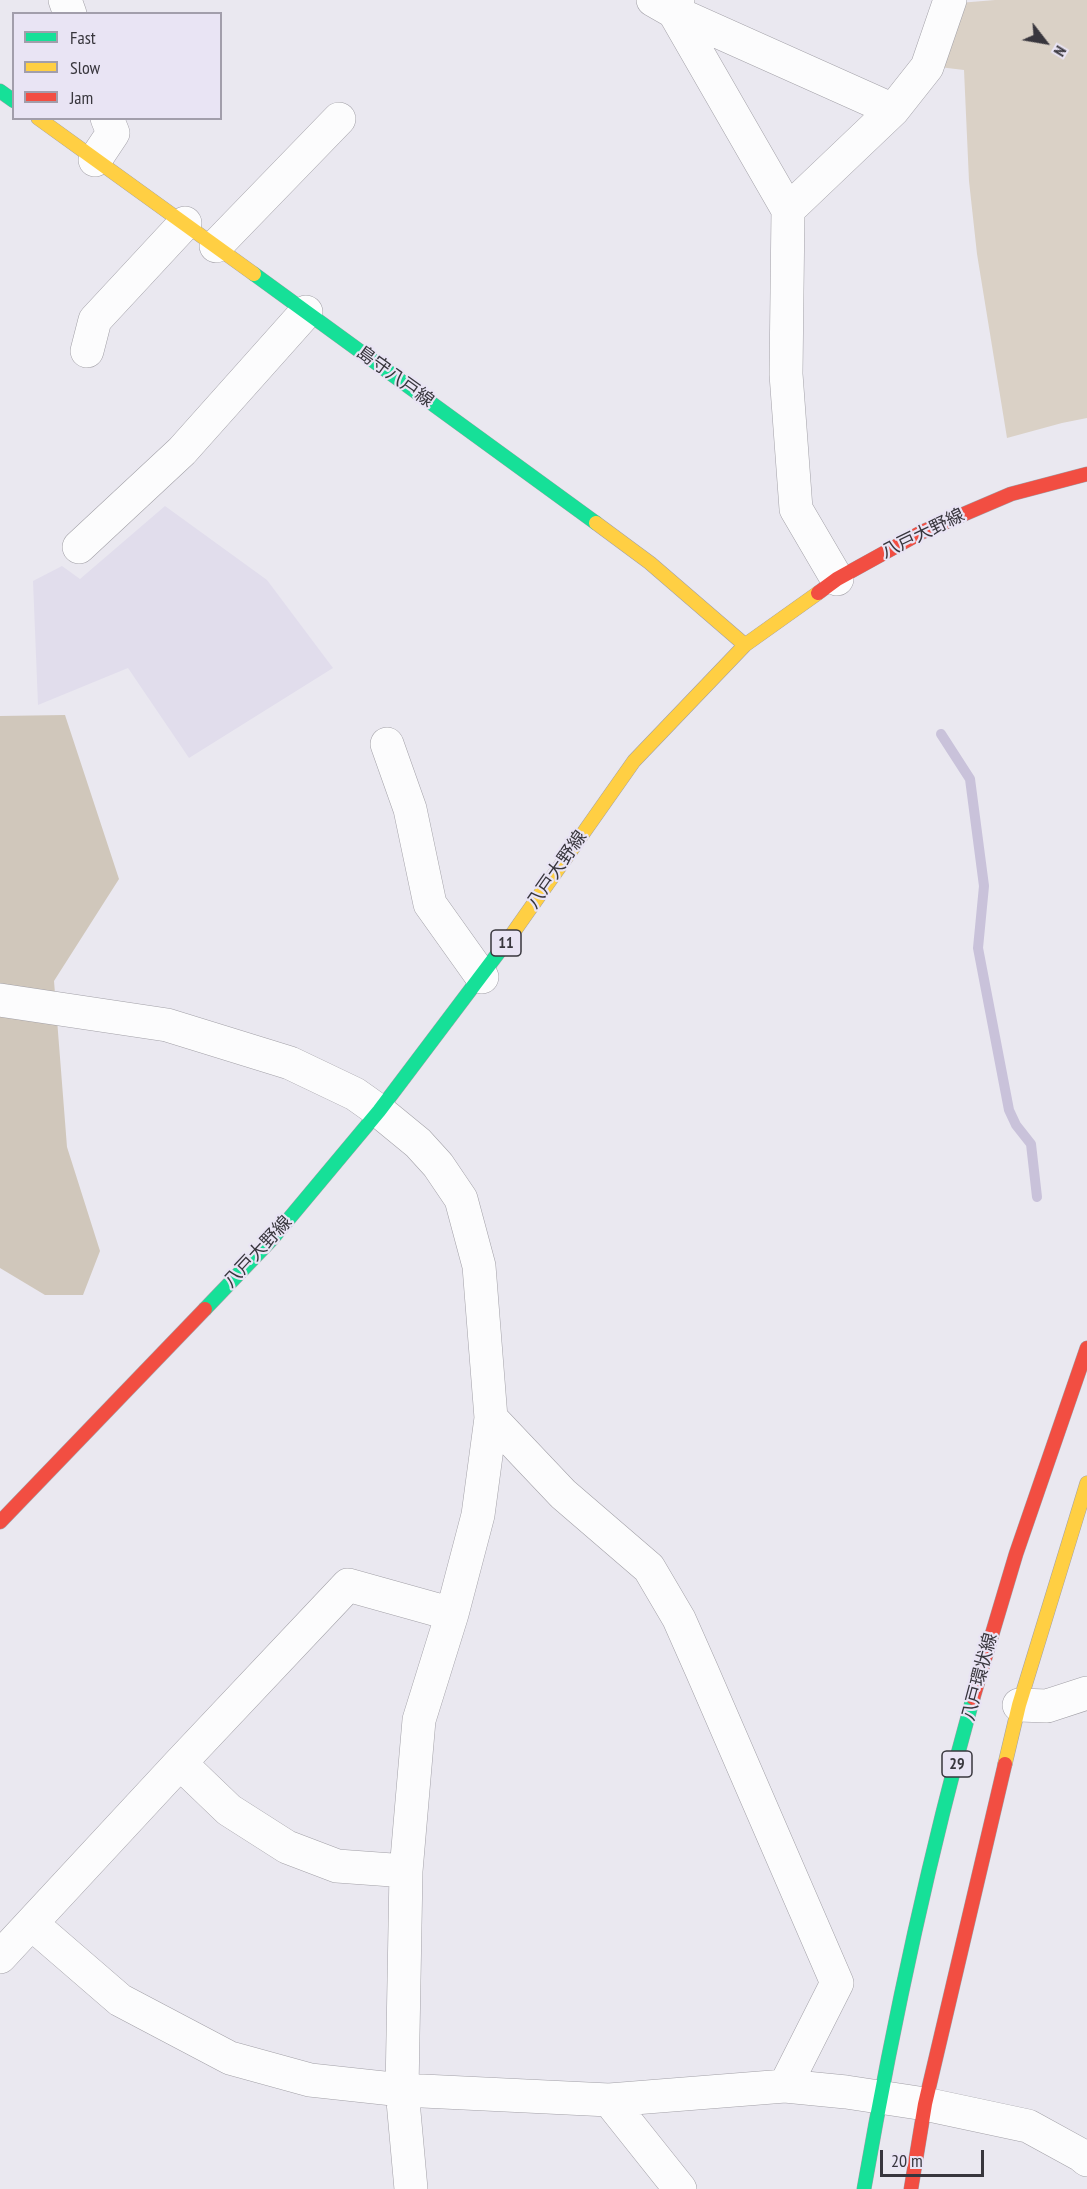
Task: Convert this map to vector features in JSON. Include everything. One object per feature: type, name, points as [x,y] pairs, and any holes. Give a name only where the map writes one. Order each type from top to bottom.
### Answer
[{"type":"main road","name":"島守八戸線","points":[[41,120],[650,563],[745,645]]},
{"type":"main road","name":"八戸大野線","points":[[0,1522],[272,1239],[379,1111],[482,977],[634,761],[745,645],[837,579],[922,532],[1011,494],[1087,474]]},
{"type":"main road","name":"八戸環状線","points":[[864,2189],[879,2096],[923,1893],[995,1619],[1056,1431],[1087,1348]]},
{"type":"main road","points":[[911,2189],[925,2104],[1019,1705],[1087,1483]]},
{"type":"street","points":[[788,210],[893,110],[927,67],[950,0]]},
{"type":"street","points":[[668,4],[893,110]]},
{"type":"street","points":[[668,4],[788,210],[786,374],[796,509],[837,579]]},
{"type":"street","points":[[216,246],[339,119]]},
{"type":"street","points":[[95,160],[112,133],[108,120]]},
{"type":"street","points":[[87,351],[95,320],[185,223]]},
{"type":"street","points":[[79,548],[182,451],[306,312]]},
{"type":"street","points":[[387,744],[410,809],[430,904],[482,977]]},
{"type":"street","points":[[0,1000],[167,1025],[290,1063],[355,1094],[379,1111],[418,1143],[438,1165],[461,1199],[479,1266],[491,1418],[478,1515],[452,1614],[419,1720],[406,1871],[402,2090],[411,2189]]},
{"type":"street","points":[[491,1418],[563,1494],[649,1568],[679,1619],[702,1671],[837,1983],[785,2086]]},
{"type":"street","points":[[0,1957],[348,1585],[452,1614]]},
{"type":"street","points":[[1019,1705],[1047,1706],[1087,1693]]},
{"type":"street","points":[[180,1763],[229,1810],[287,1847],[337,1866],[406,1871]]},
{"type":"street","points":[[32,1924],[120,2000],[230,2058],[310,2080],[402,2090],[609,2100],[785,2086],[879,2096],[1028,2126],[1081,2154],[1087,2160]]},
{"type":"street","points":[[609,2100],[680,2189]]},
{"type":"shaded area","points":[[995,0],[1087,0],[1087,418],[1007,438],[977,254],[969,181],[964,70],[939,67],[959,3]]},
{"type":"shaded area","points":[[165,506],[267,580],[333,668],[189,758],[128,668],[38,705],[33,581],[62,566],[80,579]]},
{"type":"shaded area","points":[[65,715],[119,879],[54,981],[67,1147],[100,1251],[83,1295],[45,1295],[0,1268],[0,716]]},
{"type":"waterway","points":[[941,734],[970,779],[984,886],[978,948],[1009,1110],[1016,1125],[1031,1144],[1037,1197]]},
{"type":"traffic: fast","points":[[0,91],[12,100]]},
{"type":"traffic: fast","points":[[254,274],[596,523]]},
{"type":"traffic: fast","points":[[205,1309],[272,1239],[379,1111],[508,940]]},
{"type":"traffic: fast","points":[[864,2189],[912,1942],[973,1698]]},
{"type":"traffic: slow","points":[[41,120],[254,274]]},
{"type":"traffic: slow","points":[[596,523],[650,563],[745,645]]},
{"type":"traffic: slow","points":[[508,940],[634,761],[745,645],[818,593]]},
{"type":"traffic: slow","points":[[1005,1764],[1019,1705],[1087,1483]]},
{"type":"traffic: jam","points":[[818,593],[837,579],[922,532],[1011,494],[1087,474]]},
{"type":"traffic: jam","points":[[0,1522],[205,1309]]},
{"type":"traffic: jam","points":[[973,1698],[1016,1554],[1087,1348]]},
{"type":"traffic: jam","points":[[911,2189],[925,2104],[1005,1764]]}]
